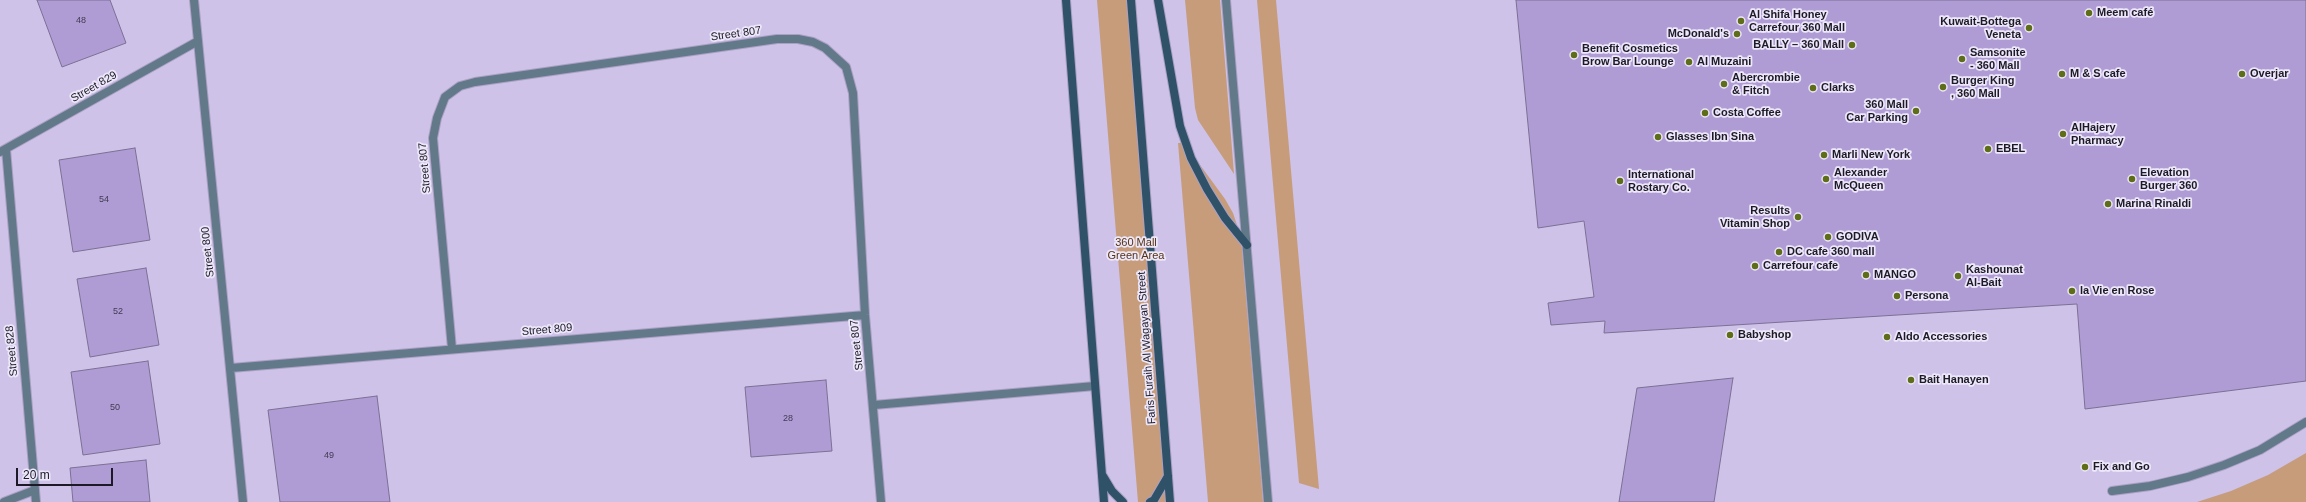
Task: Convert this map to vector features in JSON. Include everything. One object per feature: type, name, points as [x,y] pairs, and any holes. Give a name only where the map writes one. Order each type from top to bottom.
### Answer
[{"type":"street","name":"Street 800","points":[[194,0],[243,502]]},
{"type":"street","points":[[1066,0],[1094,386],[1104,502]]},
{"type":"street","name":"Faris Furaih Al Wagayan Street","points":[[1131,0],[1170,502]]},
{"type":"street","points":[[1158,0],[1180,126],[1191,158],[1207,189],[1225,218],[1247,245]]},
{"type":"street","points":[[1226,0],[1268,502]]},
{"type":"street","name":"Street 807","points":[[452,349],[433,138],[437,118],[445,97],[460,86],[475,82],[777,39],[798,39],[825,48],[846,68],[851,81],[854,101],[865,315],[874,405],[881,502]]},
{"type":"street","name":"Street 829","points":[[3,151],[198,41]]},
{"type":"street","name":"Street 828","points":[[3,151],[36,502]]},
{"type":"street","name":"Street 809","points":[[231,368],[865,315]]},
{"type":"street","points":[[874,405],[1094,386]]},
{"type":"street","points":[[2112,491],[2150,486],[2188,477],[2224,465],[2260,450],[2306,422]]},
{"type":"street","points":[[1101,473],[1112,491],[1123,502]]},
{"type":"street","points":[[1150,502],[1154,500],[1168,476]]},
{"type":"street","points":[[4,502],[35,490]]},
{"type":"green space","name":"360 Mall Green Area","points":[[1097,0],[1133,0],[1174,502],[1138,502]]},
{"type":"green space","points":[[1185,0],[1220,0],[1234,174],[1198,120],[1195,108]]},
{"type":"green space","points":[[1257,0],[1276,0],[1319,489],[1299,483]]},
{"type":"green space","name":"360 Mall Green Area","points":[[1178,143],[1184,143],[1225,199],[1233,213],[1241,237],[1263,502],[1208,502]]},
{"type":"green space","points":[[2306,453],[2306,502],[2197,502],[2231,491],[2268,475]]},
{"type":"building","points":[[37,0],[110,0],[126,43],[62,67]]},
{"type":"building","name":"360 Mall Car Parking","points":[[1516,0],[2306,0],[2306,381],[2085,409],[2077,304],[1604,333],[1605,321],[1551,325],[1548,303],[1594,297],[1584,221],[1538,228]]},
{"type":"building","points":[[135,148],[150,240],[73,252],[59,160]]},
{"type":"building","points":[[146,268],[159,345],[90,357],[77,279]]},
{"type":"building","points":[[148,361],[160,444],[83,455],[71,372]]},
{"type":"building","points":[[1733,378],[1714,502],[1619,502],[1637,388]]},
{"type":"building","points":[[826,380],[832,451],[751,457],[745,387]]},
{"type":"building","points":[[377,396],[390,502],[280,502],[268,410]]},
{"type":"building","points":[[146,460],[150,502],[73,502],[70,468]]},
{"type":"place","name":"Meem café","points":[[2089,13]]},
{"type":"place","name":"Al Shifa Honey Carrefour 360 Mall","points":[[1741,21]]},
{"type":"place","name":"Kuwait-Bottega Veneta","points":[[2029,28]]},
{"type":"place","name":"McDonald's","points":[[1737,34]]},
{"type":"place","name":"BALLY – 360 Mall","points":[[1852,45]]},
{"type":"place","name":"Benefit Cosmetics Brow Bar Lounge","points":[[1574,55]]},
{"type":"place","name":"Samsonite - 360 Mall","points":[[1962,59]]},
{"type":"place","name":"Al Muzaini","points":[[1689,62]]},
{"type":"place","name":"M & S cafe","points":[[2062,74]]},
{"type":"place","name":"Overjar","points":[[2242,74]]},
{"type":"place","name":"Abercrombie & Fitch","points":[[1724,84]]},
{"type":"place","name":"Burger King , 360 Mall","points":[[1943,87]]},
{"type":"place","name":"Clarks","points":[[1813,88]]},
{"type":"place","name":"360 Mall Car Parking","points":[[1916,111]]},
{"type":"place","name":"Costa Coffee","points":[[1705,113]]},
{"type":"place","name":"AlHajery Pharmacy","points":[[2063,134]]},
{"type":"place","name":"Glasses Ibn Sina","points":[[1658,137]]},
{"type":"place","name":"EBEL","points":[[1988,149]]},
{"type":"place","name":"Marli New York","points":[[1824,155]]},
{"type":"place","name":"Alexander McQueen","points":[[1826,179]]},
{"type":"place","name":"Elevation Burger 360","points":[[2132,179]]},
{"type":"place","name":"International Rostary Co.","points":[[1620,181]]},
{"type":"place","name":"Marina Rinaldi","points":[[2108,204]]},
{"type":"place","name":"Results Vitamin Shop","points":[[1798,217]]},
{"type":"place","name":"GODIVA","points":[[1828,237]]},
{"type":"place","name":"DC cafe 360 mall","points":[[1779,252]]},
{"type":"place","name":"Carrefour cafe","points":[[1755,266]]},
{"type":"place","name":"MANGO","points":[[1866,275]]},
{"type":"place","name":"Kashounat Al-Bait","points":[[1958,276]]},
{"type":"place","name":"la Vie en Rose","points":[[2072,291]]},
{"type":"place","name":"Persona","points":[[1897,296]]},
{"type":"place","name":"Babyshop","points":[[1730,335]]},
{"type":"place","name":"Aldo Accessories","points":[[1887,337]]},
{"type":"place","name":"Bait Hanayen","points":[[1911,380]]},
{"type":"place","name":"Fix and Go","points":[[2085,467]]}]
